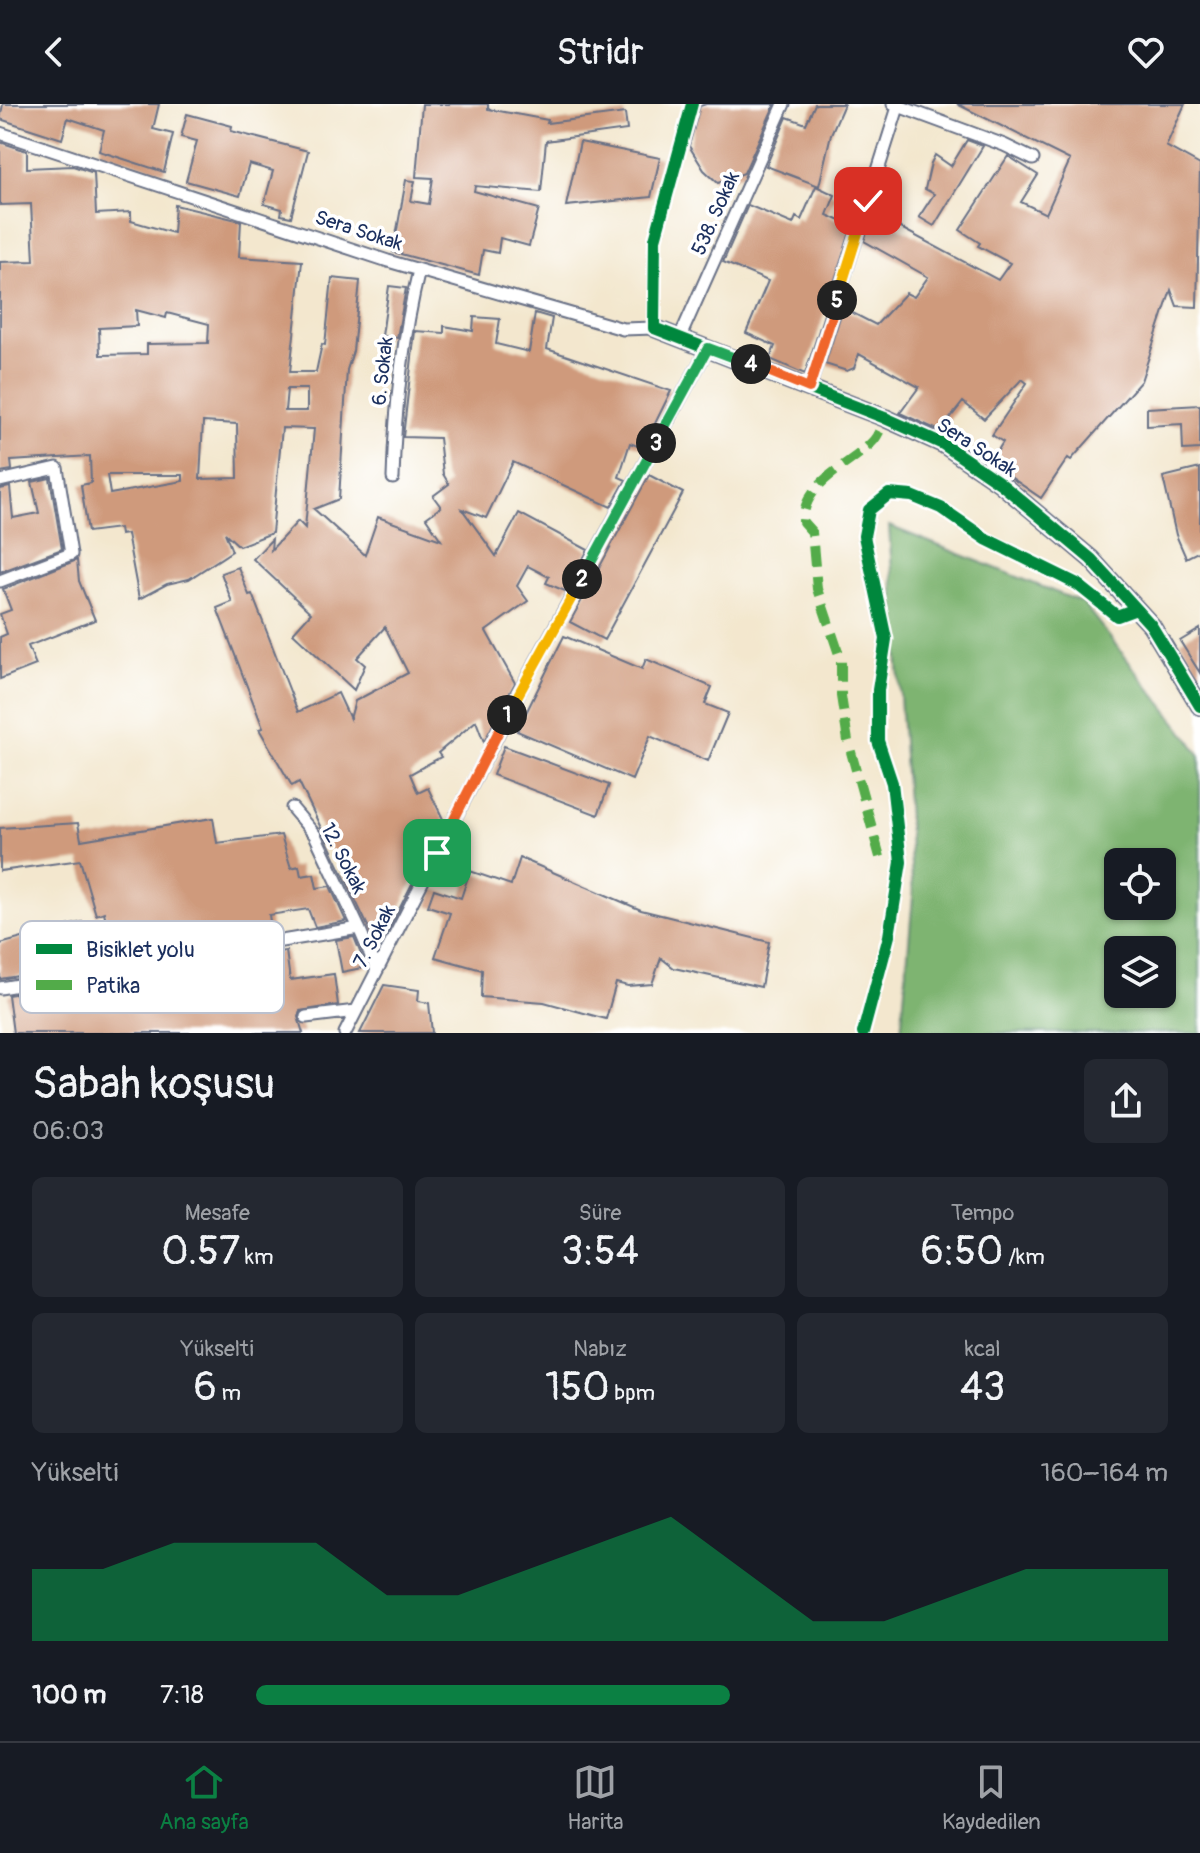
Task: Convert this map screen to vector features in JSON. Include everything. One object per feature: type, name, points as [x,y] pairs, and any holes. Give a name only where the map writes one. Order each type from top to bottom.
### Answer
[{"type":"street","points":[[654,328],[655,239],[692,104]]},
{"type":"street","name":"538. Sokak","points":[[680,337],[784,104]]},
{"type":"street","points":[[809,388],[896,105],[1033,159]]},
{"type":"street","name":"Sera Sokak","points":[[0,133],[419,270],[623,329],[654,328],[943,444],[1000,483],[1100,569],[1151,625],[1200,706]]},
{"type":"street","name":"6. Sokak","points":[[393,478],[395,406],[402,348],[419,270]]},
{"type":"street","name":"7. Sokak","points":[[345,1033],[522,687],[708,348]]},
{"type":"street","points":[[0,481],[57,468],[71,554],[0,581]]},
{"type":"street","name":"12. Sokak","points":[[292,808],[315,835],[377,970]]},
{"type":"street","points":[[284,941],[359,928]]},
{"type":"street","points":[[0,988],[20,985]]},
{"type":"street","points":[[306,1017],[356,1011]]},
{"type":"green space","points":[[889,526],[1083,603],[1200,756],[1200,1033],[901,1033],[913,896]]},
{"type":"building","points":[[3,104],[159,104],[153,129],[173,134],[164,172],[99,151],[104,130],[68,118],[62,139],[0,119]]},
{"type":"building","points":[[422,104],[488,104],[488,109],[548,120],[547,123],[625,113],[627,130],[546,141],[541,192],[475,186],[474,191],[539,209],[529,246],[500,238],[498,253],[483,250],[479,275],[393,252],[406,180],[415,181],[411,201],[429,204],[433,178],[416,177]]},
{"type":"building","points":[[775,104],[744,173],[718,183],[704,170],[689,146],[700,106]]},
{"type":"building","points":[[815,104],[844,104],[831,134],[819,186],[766,166],[787,117],[806,124]]},
{"type":"building","points":[[957,104],[1185,104],[1166,146],[1200,165],[1197,307],[1177,306],[1171,290],[1141,381],[1071,460],[1068,458],[1041,498],[990,463],[1003,442],[992,435],[1027,383],[1022,379],[984,419],[963,402],[940,431],[900,413],[919,387],[859,354],[854,368],[847,371],[825,364],[843,308],[876,325],[906,293],[914,297],[928,277],[864,241],[873,213],[998,280],[1010,263],[978,246],[980,243],[960,230],[1008,156],[1038,175],[1021,202],[1046,214],[1070,160]]},
{"type":"building","points":[[187,114],[232,126],[231,131],[308,151],[291,217],[281,215],[282,209],[264,204],[273,171],[249,164],[240,196],[186,181],[197,141],[181,137]]},
{"type":"building","points":[[967,140],[983,146],[934,226],[919,217],[934,194],[925,189],[931,163],[935,155],[951,166]]},
{"type":"building","points":[[0,142],[27,151],[27,168],[73,166],[94,173],[96,214],[131,212],[131,221],[173,233],[175,205],[241,221],[239,257],[302,261],[290,372],[316,372],[322,344],[325,345],[332,278],[360,281],[353,351],[347,370],[339,499],[314,509],[365,555],[378,517],[441,540],[426,518],[441,507],[433,496],[449,484],[443,474],[439,438],[403,437],[415,331],[444,333],[444,326],[473,331],[474,317],[500,319],[496,344],[529,352],[535,313],[552,318],[547,349],[671,391],[643,448],[630,443],[619,477],[626,480],[611,507],[513,462],[486,518],[462,509],[496,556],[519,513],[588,550],[565,591],[546,583],[549,577],[528,566],[517,586],[528,601],[486,631],[515,683],[484,742],[476,721],[438,753],[441,757],[410,774],[418,793],[428,788],[444,821],[385,937],[375,941],[299,782],[292,786],[259,729],[263,728],[217,608],[232,602],[221,573],[238,567],[249,595],[252,594],[298,712],[338,693],[350,719],[355,701],[408,673],[385,627],[357,658],[365,665],[354,690],[293,633],[311,613],[253,559],[272,539],[271,550],[298,521],[305,528],[314,429],[282,428],[272,533],[239,546],[225,533],[232,551],[189,579],[167,584],[139,599],[127,534],[120,535],[119,528],[88,532],[81,485],[91,483],[90,456],[11,461],[12,470],[0,472],[0,262],[34,261],[31,204],[0,205]],"holes":[[[136,310],[166,318],[167,313],[209,324],[208,343],[147,344],[147,354],[100,355],[99,328],[137,326]],[[287,389],[307,389],[307,411],[285,411]],[[203,422],[237,424],[238,478],[200,479]],[[107,475],[183,475],[183,481],[110,494]]]},
{"type":"building","points":[[580,142],[660,158],[651,197],[566,206]]},
{"type":"building","points":[[816,186],[835,195],[827,215],[852,226],[805,374],[770,359],[775,346],[746,333],[768,281],[723,262],[748,205],[793,224],[796,217],[801,220]]},
{"type":"building","points":[[389,286],[406,288],[397,338],[382,336]]},
{"type":"building","points":[[1200,405],[1200,449],[1183,450],[1182,424],[1147,426],[1147,408]]},
{"type":"building","points":[[1200,468],[1200,551],[1186,558],[1176,535],[1163,477]]},
{"type":"building","points":[[649,475],[683,493],[604,640],[570,622]]},
{"type":"building","points":[[50,478],[62,549],[0,572],[0,489],[10,487],[13,518],[39,513],[32,482]]},
{"type":"building","points":[[77,560],[79,581],[95,620],[28,646],[36,665],[0,679],[0,637],[7,634],[0,614],[11,610],[3,589]]},
{"type":"building","points":[[1200,629],[1200,673],[1180,641]]},
{"type":"building","points":[[564,636],[642,669],[646,659],[712,687],[705,704],[728,713],[708,761],[650,736],[632,780],[517,731]]},
{"type":"building","points":[[504,746],[609,785],[598,815],[493,775]]},
{"type":"building","points":[[213,818],[217,843],[281,835],[291,868],[299,866],[301,876],[314,874],[317,888],[330,886],[346,921],[315,927],[308,909],[269,915],[270,921],[106,921],[104,912],[96,915],[80,860],[0,871],[0,828],[78,823],[81,840]]},
{"type":"building","points":[[520,858],[641,910],[769,942],[761,987],[674,968],[661,958],[652,984],[628,986],[616,983],[606,1019],[544,1002],[481,997],[482,970],[435,957],[450,913],[428,906],[434,889],[461,898],[470,871],[511,885]]},
{"type":"building","points":[[354,937],[366,967],[342,972],[336,940]]},
{"type":"building","points":[[20,939],[20,976],[0,979],[0,944]]},
{"type":"building","points":[[284,951],[290,980],[334,974],[338,1005],[300,1011],[298,1017],[303,1033],[13,1033],[8,995],[20,993],[20,1013],[284,1013]]},
{"type":"building","points":[[384,985],[419,990],[418,1001],[429,1003],[432,1033],[360,1033]]},
{"type":"marked path","points":[[880,857],[848,741],[841,696],[841,660],[817,589],[812,532],[803,522],[811,495],[830,475],[874,440],[885,418]]},
{"type":"cycle path","points":[[692,104],[655,239],[654,328],[885,418],[943,444],[1000,483],[1091,559],[1151,625],[1200,706]]},
{"type":"cycle path","points":[[863,1033],[889,936],[901,862],[892,783],[878,741],[878,690],[886,639],[864,536],[869,510],[889,494],[912,496],[941,508],[986,539],[1077,584],[1117,616],[1136,609]]},
{"type":"route","points":[[437,853],[522,687],[708,348],[809,388],[868,201]]}]
